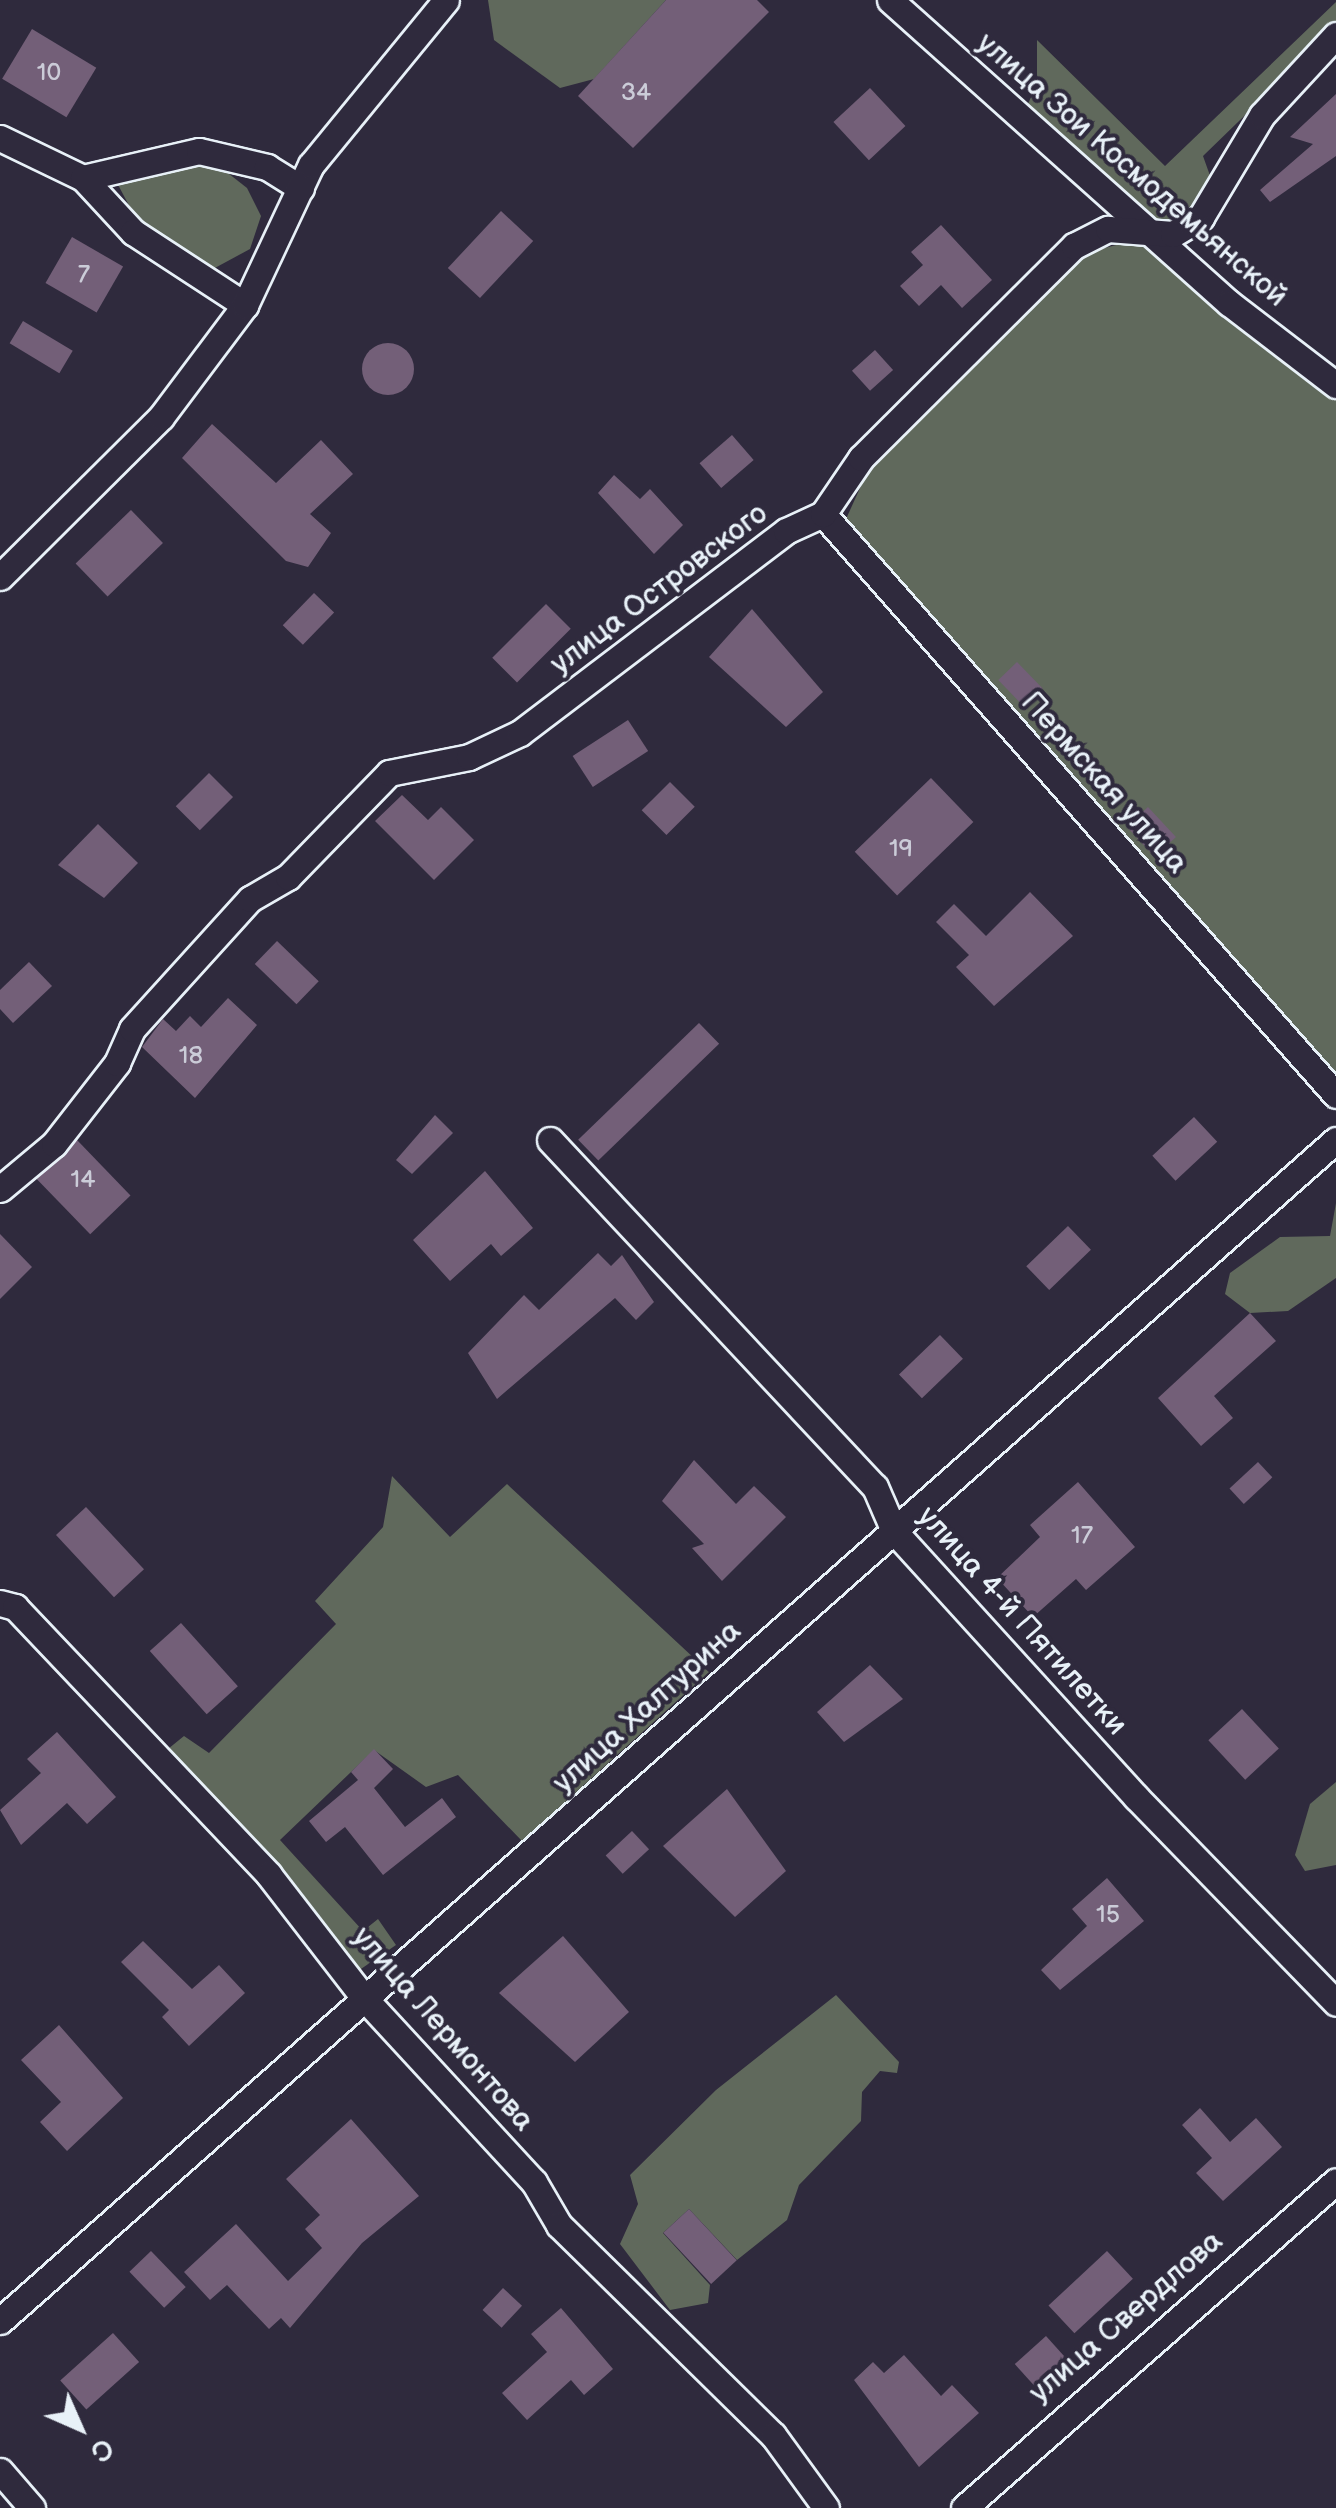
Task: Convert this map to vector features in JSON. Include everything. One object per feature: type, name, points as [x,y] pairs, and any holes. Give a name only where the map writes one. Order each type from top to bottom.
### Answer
[{"type":"street","points":[[0,577],[161,417],[246,305],[301,188],[446,0]]},
{"type":"street","name":"улица Зои Космодемьянской","points":[[890,0],[1145,228],[1336,386]]},
{"type":"street","name":"улица Островского","points":[[0,1189],[54,1144],[117,1063],[132,1028],[250,899],[288,877],[389,773],[469,757],[520,733],[786,531],[823,514],[861,458],[1074,246],[1108,229],[1145,228],[1173,234],[1200,217],[1262,115],[1336,35]]},
{"type":"street","points":[[0,138],[83,178],[133,232],[246,305]]},
{"type":"street","points":[[83,178],[199,151],[267,167],[301,188]]},
{"type":"street","name":"Пермская улица","points":[[823,514],[1336,1095]]},
{"type":"street","name":"улица 4-й Пятилетки","points":[[550,1140],[875,1487],[894,1531],[1336,2003]]},
{"type":"street","name":"улица Халтурина","points":[[0,2322],[1336,1140]]},
{"type":"street","name":"улица Лермонтова","points":[[0,1603],[14,1607],[270,1875],[365,1999],[534,2182],[572,2238],[774,2435],[826,2508]]},
{"type":"street","name":"улица Свердлова","points":[[964,2508],[1336,2181]]},
{"type":"street","points":[[0,2471],[32,2508]]},
{"type":"green space","points":[[488,0],[666,0],[594,79],[560,88],[494,40]]},
{"type":"green space","points":[[1336,2],[1336,27],[1203,156],[1213,184],[1197,212],[1160,225],[1026,108],[1037,84],[1037,40],[1165,166]]},
{"type":"green space","points":[[219,166],[247,188],[261,216],[250,249],[213,269],[141,228],[116,181],[137,170]]},
{"type":"green space","points":[[1128,242],[1169,255],[1336,399],[1336,1074],[1146,872],[846,519],[870,466],[1081,254]]},
{"type":"green space","points":[[1336,1203],[1336,1278],[1288,1311],[1250,1313],[1225,1294],[1230,1273],[1280,1237],[1330,1236]]},
{"type":"green space","points":[[392,1476],[450,1537],[507,1484],[709,1672],[522,1841],[458,1775],[426,1787],[374,1750],[280,1840],[363,1931],[378,1919],[396,1945],[358,1971],[163,1753],[184,1736],[209,1753],[336,1624],[315,1601],[383,1527]]},
{"type":"green space","points":[[1336,1782],[1336,1865],[1305,1871],[1295,1855],[1310,1804]]},
{"type":"green space","points":[[836,1995],[899,2062],[897,2073],[880,2071],[862,2092],[861,2121],[799,2185],[787,2220],[737,2260],[689,2209],[663,2233],[710,2285],[708,2303],[670,2310],[620,2244],[638,2204],[630,2175],[716,2090]]},
{"type":"building","points":[[666,0],[757,0],[769,12],[633,148],[578,96]]},
{"type":"building","points":[[32,29],[96,68],[66,117],[2,79]]},
{"type":"building","points":[[870,88],[905,126],[869,160],[833,122]]},
{"type":"building","points":[[1336,94],[1336,156],[1270,202],[1260,190],[1313,144],[1290,137]]},
{"type":"building","points":[[501,211],[533,241],[480,298],[448,268]]},
{"type":"building","points":[[941,225],[992,280],[962,308],[941,285],[919,306],[900,286],[923,265],[911,252]]},
{"type":"building","points":[[72,237],[123,266],[97,312],[46,283]]},
{"type":"building","points":[[23,321],[73,351],[59,373],[10,343]]},
{"type":"building","points":[[388,343],[406,351],[414,369],[406,387],[388,395],[370,387],[362,369],[370,351]]},
{"type":"building","points":[[875,350],[893,370],[870,391],[852,371]]},
{"type":"building","points":[[212,424],[276,483],[321,440],[353,474],[310,514],[331,533],[308,567],[286,561],[182,458]]},
{"type":"building","points":[[732,435],[754,460],[721,488],[700,463]]},
{"type":"building","points":[[614,475],[640,499],[650,489],[683,525],[654,554],[598,493]]},
{"type":"building","points":[[131,510],[163,543],[108,597],[76,563]]},
{"type":"building","points":[[314,593],[334,612],[303,645],[283,625]]},
{"type":"building","points":[[546,604],[571,629],[517,682],[492,658]]},
{"type":"building","points":[[752,609],[823,692],[786,727],[709,657]]},
{"type":"building","points":[[1017,662],[1043,689],[1024,707],[998,680]]},
{"type":"building","points":[[628,720],[648,751],[593,787],[573,756]]},
{"type":"building","points":[[209,773],[233,797],[200,830],[176,806]]},
{"type":"building","points":[[931,778],[973,822],[897,896],[855,852]]},
{"type":"building","points":[[670,782],[695,807],[666,835],[642,810]]},
{"type":"building","points":[[402,795],[428,820],[441,807],[474,840],[434,880],[375,821]]},
{"type":"building","points":[[1148,807],[1176,837],[1155,857],[1127,827]]},
{"type":"building","points":[[98,824],[138,863],[104,898],[58,865]]},
{"type":"building","points":[[1030,892],[1073,936],[994,1006],[956,967],[969,955],[936,922],[954,904],[986,936]]},
{"type":"building","points":[[277,941],[319,981],[296,1004],[255,964]]},
{"type":"building","points":[[29,962],[52,986],[13,1023],[0,1009],[0,990]]},
{"type":"building","points":[[228,998],[257,1025],[195,1098],[142,1047],[163,1019],[176,1031],[190,1016],[201,1027]]},
{"type":"building","points":[[699,1023],[719,1044],[598,1161],[578,1140]]},
{"type":"building","points":[[435,1115],[453,1133],[412,1174],[396,1160]]},
{"type":"building","points":[[1194,1117],[1217,1142],[1176,1181],[1152,1156]]},
{"type":"building","points":[[77,1140],[130,1195],[90,1234],[37,1179]]},
{"type":"building","points":[[485,1171],[533,1228],[501,1256],[491,1244],[450,1281],[413,1240]]},
{"type":"building","points":[[1068,1226],[1091,1250],[1049,1290],[1026,1266]]},
{"type":"building","points":[[0,1234],[32,1267],[0,1299]]},
{"type":"building","points":[[598,1253],[611,1266],[622,1255],[654,1302],[636,1320],[615,1298],[497,1399],[468,1353],[524,1295],[539,1310]]},
{"type":"building","points":[[1250,1313],[1276,1341],[1214,1396],[1233,1418],[1201,1446],[1158,1398]]},
{"type":"building","points":[[940,1335],[963,1359],[922,1398],[899,1375]]},
{"type":"building","points":[[694,1460],[736,1504],[754,1486],[786,1517],[722,1581],[692,1548],[704,1544],[662,1501]]},
{"type":"building","points":[[1258,1462],[1272,1477],[1244,1504],[1229,1489]]},
{"type":"building","points":[[1078,1482],[1135,1547],[1086,1590],[1076,1579],[1033,1617],[997,1578],[1040,1537],[1030,1525]]},
{"type":"building","points":[[86,1507],[144,1569],[114,1597],[56,1535]]},
{"type":"building","points":[[181,1623],[238,1686],[207,1714],[150,1651]]},
{"type":"building","points":[[870,1665],[903,1699],[844,1742],[817,1712]]},
{"type":"building","points":[[1242,1709],[1279,1748],[1245,1780],[1208,1740]]},
{"type":"building","points":[[57,1732],[116,1797],[87,1824],[67,1803],[21,1845],[0,1810],[41,1773],[27,1759]]},
{"type":"building","points":[[374,1749],[393,1769],[374,1788],[405,1827],[442,1798],[456,1817],[383,1875],[345,1827],[326,1842],[309,1821],[358,1780],[351,1772]]},
{"type":"building","points":[[727,1789],[786,1871],[735,1917],[663,1846]]},
{"type":"building","points":[[632,1831],[649,1849],[623,1874],[606,1856]]},
{"type":"building","points":[[1107,1878],[1144,1921],[1060,1990],[1041,1970],[1087,1926],[1072,1909]]},
{"type":"building","points":[[563,1936],[629,2012],[575,2062],[499,1993]]},
{"type":"building","points":[[143,1941],[192,1989],[219,1965],[245,1993],[189,2046],[162,2017],[169,2010],[121,1962]]},
{"type":"building","points":[[59,2025],[123,2098],[67,2151],[40,2122],[61,2102],[21,2060]]},
{"type":"building","points":[[1200,2108],[1230,2142],[1256,2118],[1282,2147],[1223,2201],[1196,2173],[1212,2158],[1182,2125]]},
{"type":"building","points":[[351,2119],[419,2196],[362,2243],[290,2328],[281,2318],[269,2329],[227,2285],[210,2300],[184,2272],[236,2224],[288,2281],[322,2248],[305,2229],[320,2215],[286,2179]]},
{"type":"building","points":[[689,2209],[737,2260],[711,2284],[663,2233]]},
{"type":"building","points":[[151,2251],[186,2287],[164,2308],[129,2272]]},
{"type":"building","points":[[1107,2251],[1133,2279],[1074,2333],[1048,2306]]},
{"type":"building","points":[[503,2288],[522,2306],[502,2328],[483,2310]]},
{"type":"building","points":[[561,2308],[613,2369],[584,2395],[571,2380],[527,2420],[502,2393],[547,2352],[531,2334]]},
{"type":"building","points":[[113,2333],[139,2362],[86,2409],[60,2381]]},
{"type":"building","points":[[1046,2336],[1072,2365],[1041,2393],[1015,2364]]},
{"type":"building","points":[[904,2355],[941,2396],[952,2385],[979,2413],[919,2467],[854,2380],[873,2362],[884,2373]]}]
